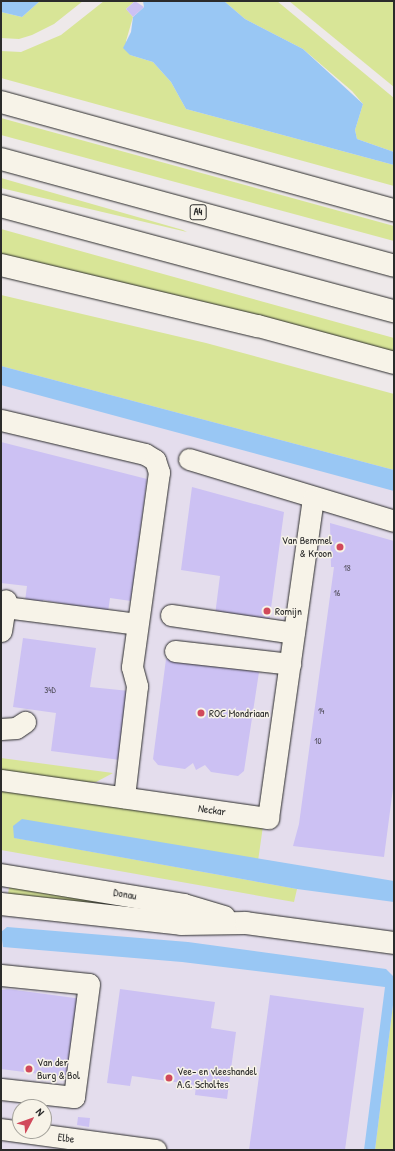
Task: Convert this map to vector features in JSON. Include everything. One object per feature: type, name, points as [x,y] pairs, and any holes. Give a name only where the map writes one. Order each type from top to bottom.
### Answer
[{"type":"main road","points":[[1,102],[394,210]]},
{"type":"main road","name":"A4","points":[[1,159],[394,266]]},
{"type":"main road","points":[[1,206],[394,311]]},
{"type":"main road","points":[[1,265],[258,326],[394,363]]},
{"type":"main road","name":"Donau","points":[[1,875],[184,905],[246,923],[394,943]]},
{"type":"main road","name":"Donau","points":[[1,904],[181,924],[246,923]]},
{"type":"street","points":[[1,420],[146,454],[155,460],[159,472],[132,667],[137,686],[124,797]]},
{"type":"street","points":[[189,459],[313,498],[394,521]]},
{"type":"street","name":"Neckar","points":[[1,780],[268,818],[313,498]]},
{"type":"street","points":[[1,631],[6,604],[137,624]]},
{"type":"street","points":[[171,615],[294,633]]},
{"type":"street","points":[[175,651],[290,664]]},
{"type":"street","points":[[1,729],[16,728],[25,722]]},
{"type":"street","points":[[1,975],[89,984],[74,1097],[39,1099]]},
{"type":"street","points":[[1,1089],[20,1099]]},
{"type":"street","name":"Elbe","points":[[52,1133],[156,1150]]},
{"type":"shaded area","points":[[1,336],[394,427],[394,1150],[1,1150]]},
{"type":"green space","points":[[40,1],[83,1],[54,24],[32,35],[19,39],[1,38],[1,12],[22,17]]},
{"type":"green space","points":[[104,1],[135,1],[126,9],[133,17],[126,41],[130,55],[153,62],[171,82],[186,109],[394,165],[394,186],[1,78],[1,51],[21,52],[61,35]]},
{"type":"green space","points":[[224,1],[277,1],[394,98],[394,152],[357,139],[355,130],[363,104],[352,91],[303,49],[245,19]]},
{"type":"green space","points":[[289,1],[394,1],[394,87]]},
{"type":"green space","points":[[1,118],[394,226],[394,241],[1,135]]},
{"type":"green space","points":[[1,178],[183,230],[187,232],[1,188]]},
{"type":"green space","points":[[1,229],[394,338],[394,353],[216,305],[1,255]]},
{"type":"green space","points":[[1,295],[206,343],[394,394],[394,470],[1,366]]},
{"type":"green space","points":[[1,758],[113,773],[96,782],[86,782],[1,771]]},
{"type":"green space","points":[[1,790],[263,826],[258,861],[196,850],[15,838],[297,889],[294,902],[1,850]]},
{"type":"green space","points":[[10,882],[86,893],[161,915],[7,900]]},
{"type":"green space","points":[[394,997],[394,1150],[375,1150]]},
{"type":"water","points":[[1,1],[40,1],[22,17],[1,12]]},
{"type":"water","points":[[143,1],[224,1],[245,19],[303,49],[363,104],[355,130],[357,139],[394,152],[394,165],[186,109],[171,82],[153,62],[130,55],[123,48],[131,32],[133,17],[144,7]]},
{"type":"water","points":[[1,366],[394,470],[394,491],[1,385]]},
{"type":"water","points":[[22,819],[394,881],[394,902],[297,889],[14,838],[13,826]]},
{"type":"water","points":[[7,927],[188,942],[386,969],[394,977],[394,997],[375,1150],[364,1150],[385,987],[182,962],[3,947],[1,932]]},
{"type":"building","points":[[135,1],[144,7],[133,17],[126,9]]},
{"type":"building","points":[[1,442],[147,479],[131,601],[110,598],[108,612],[43,600],[43,603],[25,601],[27,586],[1,583]]},
{"type":"building","points":[[192,487],[284,512],[269,623],[215,615],[220,576],[181,570]]},
{"type":"building","points":[[330,523],[394,541],[394,781],[384,857],[293,846],[299,824],[334,567],[331,567]]},
{"type":"building","points":[[23,638],[96,648],[90,687],[129,691],[120,760],[51,751],[56,713],[13,707]]},
{"type":"building","points":[[166,659],[259,672],[244,771],[238,776],[211,772],[205,765],[196,770],[193,763],[185,769],[158,765],[153,759]]},
{"type":"building","points":[[8,989],[82,999],[71,1078],[1,1069],[1,990]]},
{"type":"building","points":[[120,989],[215,1002],[211,1028],[236,1032],[227,1099],[195,1095],[196,1085],[132,1076],[130,1086],[107,1083]]},
{"type":"building","points":[[270,995],[364,1008],[345,1150],[249,1150]]},
{"type":"building","points":[[78,1117],[90,1118],[89,1127],[77,1125]]},
{"type":"place","name":"Van Bemmel & Kroon","points":[[340,547]]},
{"type":"place","name":"Romijn","points":[[267,611]]},
{"type":"place","name":"ROC Mondriaan","points":[[201,713]]},
{"type":"place","name":"Van der Burg & Bol","points":[[29,1069]]},
{"type":"place","name":"Vee- en vleeshandel A.G. Scholtes","points":[[169,1078]]}]
